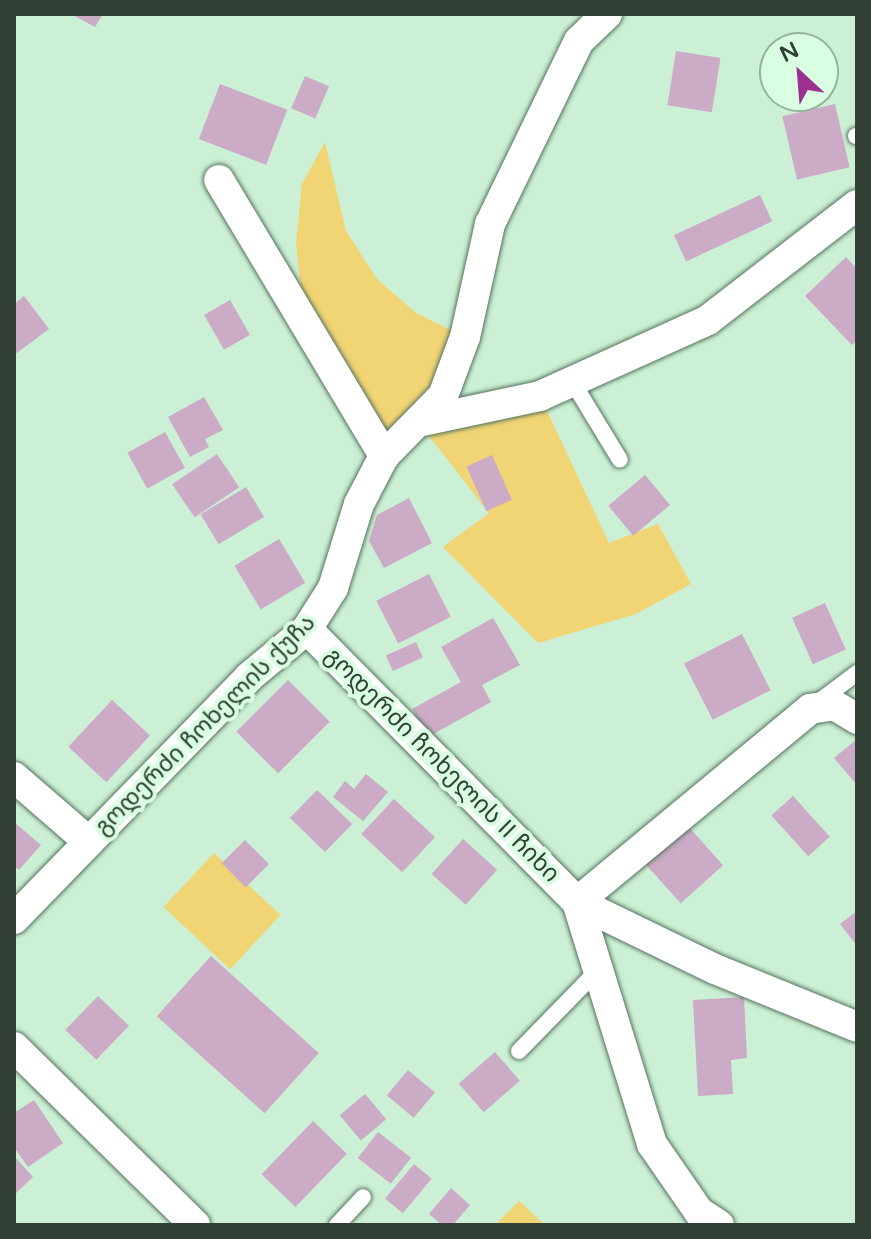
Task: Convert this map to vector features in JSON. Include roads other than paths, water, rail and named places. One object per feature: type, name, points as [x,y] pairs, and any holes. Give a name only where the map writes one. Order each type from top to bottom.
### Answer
[{"type":"street","name":"გოდერძი ჩოხელის ქუჩა","points":[[14,919],[239,687],[307,629],[333,588],[359,504],[384,456],[443,396],[465,337],[490,224],[579,41],[607,14]]},
{"type":"street","points":[[219,180],[384,456]]},
{"type":"street","points":[[418,422],[540,396],[708,320],[857,205]]},
{"type":"street","name":"გოდერძი ჩოხელის II ჩიხი","points":[[307,629],[577,902],[715,969],[857,1027]]},
{"type":"street","points":[[810,709],[834,705],[857,719]]},
{"type":"street","name":"გოდერძი ჩოხელის II ჩიხი","points":[[577,902],[810,709]]},
{"type":"street","name":"გოდერძი ჩოხელის ქუჩა","points":[[14,777],[89,842]]},
{"type":"street","name":"გოდერძი ჩოხელის II ჩიხი","points":[[577,902],[652,1144],[699,1212],[719,1225]]},
{"type":"street","points":[[14,1047],[195,1225]]},
{"type":"lane","points":[[572,381],[620,460]]},
{"type":"lane","points":[[810,709],[857,673]]},
{"type":"lane","points":[[519,1051],[598,970]]},
{"type":"lane","points":[[337,1225],[363,1197]]}]
